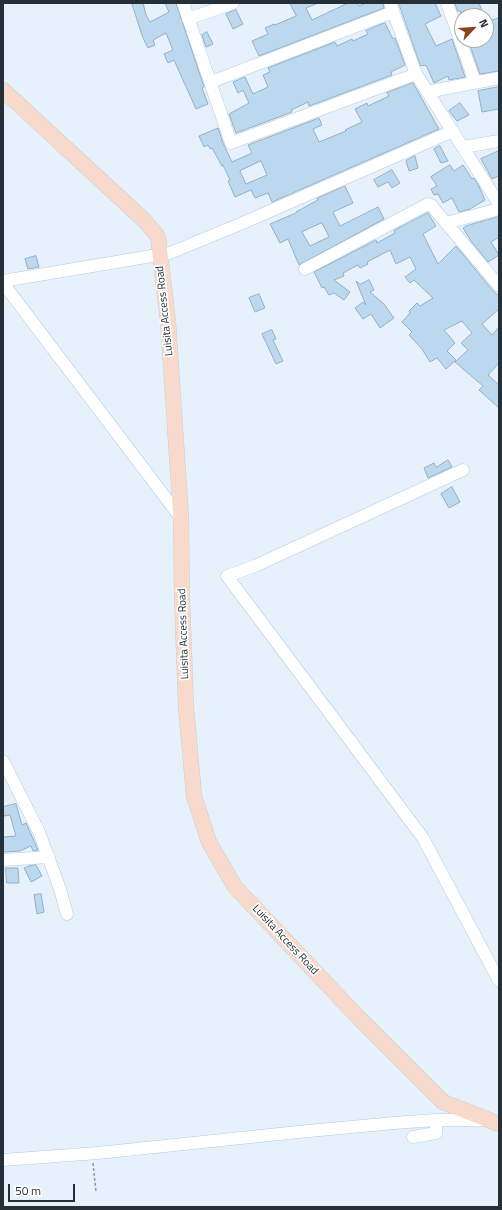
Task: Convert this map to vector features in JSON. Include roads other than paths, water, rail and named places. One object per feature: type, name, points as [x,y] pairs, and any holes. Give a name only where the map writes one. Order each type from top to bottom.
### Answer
[{"type":"main road","name":"Luisita Access Road","points":[[3,90],[145,221],[158,237],[168,321],[181,518],[182,598],[187,714],[194,796],[209,842],[236,887],[358,1018],[443,1102],[496,1124]]},
{"type":"street","points":[[182,3],[231,143],[416,74]]},
{"type":"street","points":[[188,19],[233,3]]},
{"type":"street","points":[[447,3],[475,82]]},
{"type":"street","points":[[210,82],[392,7],[416,74],[499,204]]},
{"type":"street","points":[[428,92],[499,78]]},
{"type":"street","points":[[181,518],[3,282],[170,253],[245,222],[452,131]]},
{"type":"street","points":[[463,147],[499,141]]},
{"type":"street","points":[[305,269],[428,204],[431,205],[498,283]]},
{"type":"street","points":[[446,223],[499,208]]},
{"type":"street","points":[[463,470],[256,566],[227,576],[423,838],[499,981]]},
{"type":"street","points":[[3,761],[30,813],[49,857],[67,914]]},
{"type":"street","points":[[3,860],[49,857]]},
{"type":"street","points":[[3,1160],[90,1154],[306,1131],[436,1120],[473,1119],[496,1124]]},
{"type":"street","points":[[413,1137],[436,1133],[436,1120]]}]
